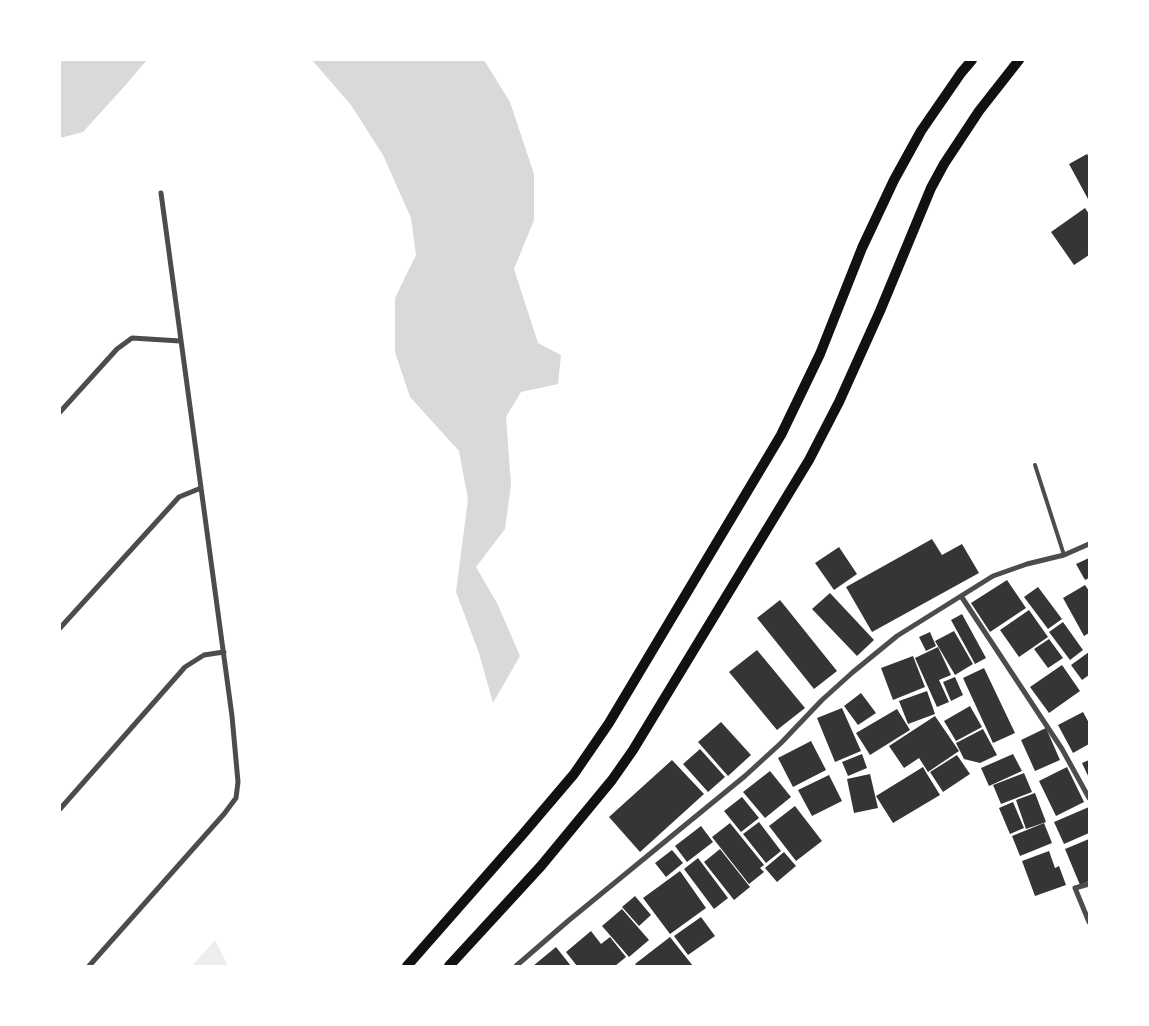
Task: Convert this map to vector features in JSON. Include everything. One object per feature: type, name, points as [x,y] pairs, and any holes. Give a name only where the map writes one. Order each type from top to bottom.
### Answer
[{"type":"main road","points":[[407,966],[530,827],[574,774],[610,723],[782,435],[820,354],[862,248],[894,180],[921,131],[972,60]]},
{"type":"main road","points":[[449,966],[541,866],[612,780],[633,750],[813,451],[844,393],[931,188],[944,164],[979,111],[1019,60]]},
{"type":"street","points":[[89,966],[224,814],[236,798],[238,782],[224,652],[161,193]]},
{"type":"street","points":[[60,412],[117,349],[132,338],[180,341]]},
{"type":"street","points":[[60,628],[179,497],[201,488]]},
{"type":"street","points":[[516,966],[745,776],[853,672],[898,636],[993,576],[1027,564],[1064,555],[1089,544]]},
{"type":"street","points":[[960,596],[1058,742],[1089,798]]},
{"type":"street","points":[[60,809],[185,667],[204,655],[224,652]]},
{"type":"street","points":[[1089,884],[1075,888],[1089,922]]},
{"type":"lane","points":[[1035,466],[1064,555]]},
{"type":"shaded area","points":[[60,60],[147,60],[83,132],[60,138]]},
{"type":"shaded area","points":[[312,60],[484,60],[510,102],[534,174],[534,220],[514,269],[538,343],[561,355],[558,384],[521,392],[506,417],[511,485],[505,529],[476,567],[497,603],[520,656],[493,703],[479,653],[456,592],[468,499],[459,451],[410,397],[395,352],[395,298],[416,255],[411,218],[383,155],[351,105]]},
{"type":"shaded area","points":[[215,940],[228,966],[192,966]]},
{"type":"building","points":[[1087,154],[1089,157],[1088,199],[1069,164]]},
{"type":"building","points":[[1085,208],[1089,214],[1089,255],[1074,265],[1051,232]]},
{"type":"building","points":[[932,539],[942,555],[962,544],[979,573],[872,632],[846,587]]},
{"type":"building","points":[[839,547],[857,574],[834,590],[815,563]]},
{"type":"building","points":[[1089,558],[1089,578],[1085,580],[1076,564]]},
{"type":"building","points":[[1007,580],[1026,608],[990,632],[971,603]]},
{"type":"building","points":[[1085,585],[1089,591],[1089,633],[1084,636],[1063,598]]},
{"type":"building","points":[[1038,587],[1062,619],[1048,629],[1024,597]]},
{"type":"building","points":[[830,593],[874,640],[857,656],[812,609]]},
{"type":"building","points":[[780,600],[837,671],[814,689],[757,618]]},
{"type":"building","points":[[1029,610],[1048,637],[1019,657],[1000,630]]},
{"type":"building","points":[[962,614],[986,658],[975,664],[951,620]]},
{"type":"building","points":[[1063,622],[1083,650],[1070,660],[1049,632]]},
{"type":"building","points":[[954,631],[973,664],[955,675],[935,641]]},
{"type":"building","points":[[930,632],[936,646],[926,651],[919,637]]},
{"type":"building","points":[[1049,639],[1063,658],[1048,668],[1034,649]]},
{"type":"building","points":[[938,647],[951,675],[939,680],[949,702],[937,707],[915,658]]},
{"type":"building","points":[[757,650],[805,708],[777,730],[729,672]]},
{"type":"building","points":[[1089,652],[1089,675],[1082,680],[1071,665]]},
{"type":"building","points":[[913,656],[925,687],[893,700],[881,668]]},
{"type":"building","points":[[1062,665],[1080,691],[1049,713],[1030,687]]},
{"type":"building","points":[[984,668],[1015,733],[993,743],[963,678]]},
{"type":"building","points":[[955,677],[963,695],[951,701],[943,682]]},
{"type":"building","points":[[927,691],[935,714],[908,724],[899,701]]},
{"type":"building","points":[[861,693],[876,713],[858,725],[844,706]]},
{"type":"building","points":[[970,706],[982,727],[956,741],[944,721]]},
{"type":"building","points":[[842,708],[861,751],[835,762],[817,718]]},
{"type":"building","points":[[897,709],[910,730],[870,755],[856,733]]},
{"type":"building","points":[[1083,712],[1089,723],[1089,744],[1073,753],[1058,725]]},
{"type":"building","points":[[935,716],[959,751],[928,772],[919,758],[904,768],[889,746]]},
{"type":"building","points":[[721,722],[751,755],[728,776],[698,742]]},
{"type":"building","points":[[1046,728],[1060,760],[1035,771],[1021,740]]},
{"type":"building","points":[[983,729],[997,755],[980,763],[964,759],[956,743]]},
{"type":"building","points":[[811,741],[826,770],[793,787],[778,758]]},
{"type":"building","points":[[700,749],[725,777],[708,792],[683,764]]},
{"type":"building","points":[[862,754],[867,768],[848,776],[842,762]]},
{"type":"building","points":[[1013,754],[1022,771],[989,786],[981,768]]},
{"type":"building","points":[[957,755],[970,774],[943,792],[930,772]]},
{"type":"building","points":[[672,760],[704,794],[640,852],[609,817]]},
{"type":"building","points":[[1089,760],[1089,778],[1082,763]]},
{"type":"building","points":[[923,767],[940,795],[893,823],[876,796]]},
{"type":"building","points":[[1067,767],[1084,802],[1056,816],[1039,781]]},
{"type":"building","points":[[770,771],[791,797],[765,818],[743,792]]},
{"type":"building","points":[[1024,773],[1032,792],[1001,804],[993,785]]},
{"type":"building","points":[[870,774],[878,808],[854,813],[847,779]]},
{"type":"building","points":[[829,775],[842,801],[812,816],[798,790]]},
{"type":"building","points":[[1035,793],[1046,822],[1026,829],[1016,800]]},
{"type":"building","points":[[742,797],[759,818],[741,832],[724,811]]},
{"type":"building","points":[[1013,802],[1024,828],[1010,834],[999,808]]},
{"type":"building","points":[[795,806],[822,841],[796,861],[769,826]]},
{"type":"building","points":[[1089,807],[1089,833],[1064,844],[1054,822]]},
{"type":"building","points":[[759,822],[781,851],[766,863],[743,834]]},
{"type":"building","points":[[730,823],[764,865],[760,868],[764,872],[749,884],[712,837]]},
{"type":"building","points":[[1044,823],[1052,843],[1020,856],[1012,836]]},
{"type":"building","points":[[701,826],[713,842],[687,862],[675,846]]},
{"type":"building","points":[[1089,839],[1089,881],[1080,885],[1065,849]]},
{"type":"building","points":[[720,849],[750,887],[734,900],[704,862]]},
{"type":"building","points":[[672,850],[683,863],[666,877],[655,863]]},
{"type":"building","points":[[1049,851],[1055,868],[1059,866],[1066,885],[1035,896],[1022,861]]},
{"type":"building","points":[[784,852],[796,866],[777,882],[765,868]]},
{"type":"building","points":[[698,858],[728,898],[714,909],[684,869]]},
{"type":"building","points":[[680,871],[706,908],[670,934],[643,898]]},
{"type":"building","points":[[635,896],[651,915],[639,926],[622,907]]},
{"type":"building","points":[[622,909],[649,940],[629,957],[602,926]]},
{"type":"building","points":[[701,917],[715,936],[688,955],[674,936]]},
{"type":"building","points":[[591,931],[601,944],[610,937],[626,957],[615,966],[577,966],[566,952]]},
{"type":"building","points":[[670,937],[693,966],[637,966],[635,964]]},
{"type":"building","points":[[556,947],[571,966],[533,966]]}]
